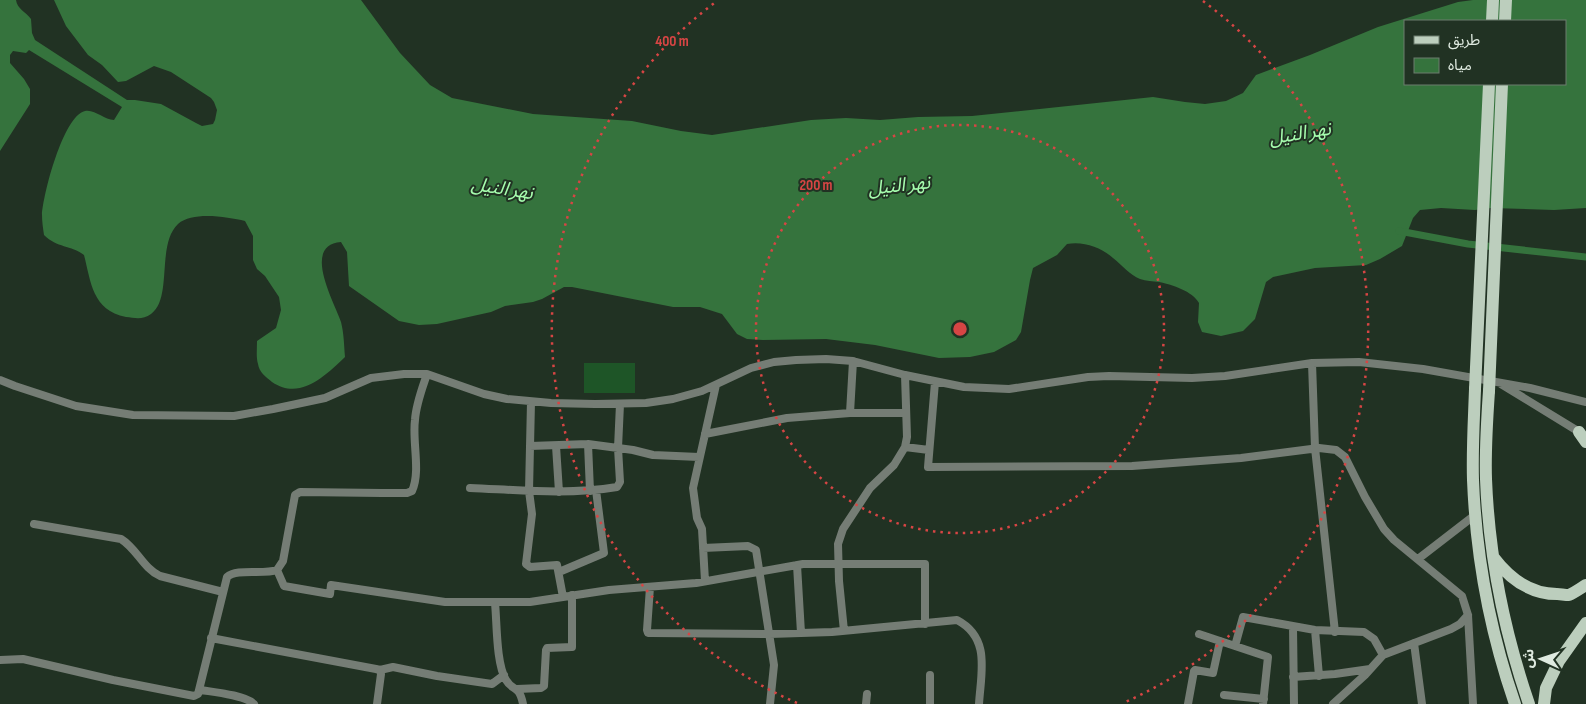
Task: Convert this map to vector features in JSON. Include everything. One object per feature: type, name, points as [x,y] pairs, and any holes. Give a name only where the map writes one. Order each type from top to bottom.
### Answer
[{"type":"main road","points":[[1492,20],[1493,0]]},
{"type":"main road","points":[[1505,20],[1506,0]]},
{"type":"main road","points":[[1489,85],[1472,453],[1479,556],[1500,658],[1515,704]]},
{"type":"main road","points":[[1502,85],[1493,386],[1486,478],[1494,568],[1507,628],[1529,704]]},
{"type":"main road","points":[[1494,557],[1504,571],[1515,580],[1526,587],[1545,594],[1569,595],[1586,585]]},
{"type":"main road","points":[[1544,704],[1546,688],[1559,660],[1586,623]]},
{"type":"street","points":[[0,380],[76,406],[133,415],[234,416],[273,410],[325,398],[371,378],[404,374],[427,374],[506,400],[577,404],[620,404],[673,399],[702,391],[734,375],[774,362],[826,359],[854,361],[905,376],[964,388],[1009,389],[1088,377],[1192,378],[1225,376],[1312,363],[1359,362],[1423,369],[1493,386],[1586,402]]},
{"type":"street","points":[[850,413],[854,361]]},
{"type":"street","points":[[1312,363],[1315,448],[1334,632]]},
{"type":"street","points":[[0,660],[23,659],[64,667],[113,680],[194,696],[198,694],[201,690],[211,638],[227,577],[235,572],[263,573],[277,570],[283,561],[295,495],[300,492],[407,493],[412,491],[416,461],[414,420],[427,374]]},
{"type":"street","points":[[844,631],[838,544],[843,529],[870,488],[894,466],[905,447],[907,437],[905,376]]},
{"type":"street","points":[[935,382],[928,467],[1132,466],[1241,458],[1315,448],[1327,448],[1342,453],[1346,457],[1371,509],[1384,529],[1462,596],[1466,603],[1473,704]]},
{"type":"street","points":[[705,581],[702,529],[696,518],[693,488],[716,385]]},
{"type":"street","points":[[1493,386],[1584,436]]},
{"type":"street","points":[[531,402],[529,491],[532,514],[526,564],[530,567],[557,565],[563,597]]},
{"type":"street","points":[[470,488],[559,492],[617,487],[619,485],[620,404]]},
{"type":"street","points":[[705,434],[787,418],[850,413],[905,413]]},
{"type":"street","points":[[530,446],[588,444],[653,455],[699,457]]},
{"type":"street","points":[[559,572],[604,553],[593,490],[588,444]]},
{"type":"street","points":[[556,446],[559,492]]},
{"type":"street","points":[[905,447],[929,450]]},
{"type":"street","points":[[1418,560],[1475,514]]},
{"type":"street","points":[[34,524],[120,539],[129,544],[148,569],[154,573],[222,592]]},
{"type":"street","points":[[704,548],[748,546],[756,550],[774,665],[770,704]]},
{"type":"street","points":[[277,570],[284,586],[330,594],[331,585],[445,602],[495,603],[539,601],[572,595],[705,581],[797,565],[925,564],[925,624]]},
{"type":"street","points":[[797,565],[801,633]]},
{"type":"street","points":[[650,587],[648,633],[801,633],[844,631],[957,620],[968,626],[980,646],[982,660],[979,704]]},
{"type":"street","points":[[517,689],[541,688],[544,686],[547,648],[572,647],[572,595]]},
{"type":"street","points":[[495,603],[497,644],[505,680],[517,689],[523,704]]},
{"type":"street","points":[[1333,704],[1383,655],[1451,629],[1460,624],[1468,615]]},
{"type":"street","points":[[1235,646],[1243,617],[1315,630],[1364,632],[1372,636],[1383,655]]},
{"type":"street","points":[[1294,627],[1294,704]]},
{"type":"street","points":[[1315,630],[1318,676]]},
{"type":"street","points":[[1199,634],[1268,657],[1263,702],[1224,695]]},
{"type":"street","points":[[211,638],[380,670],[393,667],[492,684],[504,675]]},
{"type":"street","points":[[1188,704],[1194,670],[1213,673],[1220,641]]},
{"type":"street","points":[[1414,644],[1422,704]]},
{"type":"street","points":[[1293,677],[1318,676],[1370,669]]},
{"type":"street","points":[[377,704],[382,674],[380,670]]},
{"type":"street","points":[[930,675],[930,704]]},
{"type":"street","points":[[201,690],[238,697],[251,701],[254,704]]},
{"type":"street","points":[[866,694],[866,704]]},
{"type":"shaded area","points":[[584,363],[635,363],[635,393],[584,393]]},
{"type":"water","name":"نهر النيل","points":[[0,0],[16,0],[20,8],[31,19],[32,33],[35,40],[127,100],[161,104],[202,126],[213,124],[215,120],[217,110],[211,98],[171,72],[154,66],[126,81],[118,82],[102,65],[88,55],[66,26],[54,0],[361,0],[400,53],[430,85],[452,98],[533,114],[632,121],[712,135],[811,120],[846,118],[880,120],[972,116],[1153,97],[1205,104],[1226,101],[1243,93],[1256,75],[1378,27],[1458,2],[1473,0],[1586,0],[1586,208],[1554,210],[1491,208],[1475,210],[1441,208],[1420,210],[1413,218],[1402,246],[1380,259],[1366,265],[1315,268],[1273,277],[1266,282],[1255,319],[1243,331],[1221,336],[1202,332],[1198,322],[1199,303],[1187,292],[1164,283],[1140,279],[1103,251],[1092,246],[1079,243],[1067,244],[1057,255],[1033,268],[1021,332],[1016,340],[994,352],[970,357],[939,358],[875,345],[826,339],[747,339],[737,334],[722,314],[700,307],[673,307],[572,287],[564,287],[533,302],[505,306],[491,312],[437,324],[419,325],[399,321],[349,286],[347,252],[341,242],[329,246],[323,253],[322,264],[328,289],[341,322],[345,357],[312,384],[292,389],[272,382],[263,374],[259,367],[257,341],[276,328],[281,310],[279,297],[265,276],[257,269],[253,260],[253,236],[245,221],[210,216],[192,217],[184,220],[171,233],[161,296],[158,306],[151,314],[139,318],[126,317],[106,308],[95,294],[91,285],[84,255],[74,249],[54,242],[44,235],[42,215],[46,191],[56,157],[69,127],[77,116],[85,111],[89,111],[114,120],[122,107],[29,50],[26,53],[13,51],[10,55],[10,63],[30,89],[30,104],[0,151]]},
{"type":"waterway","points":[[1399,231],[1468,244],[1586,257]]}]
